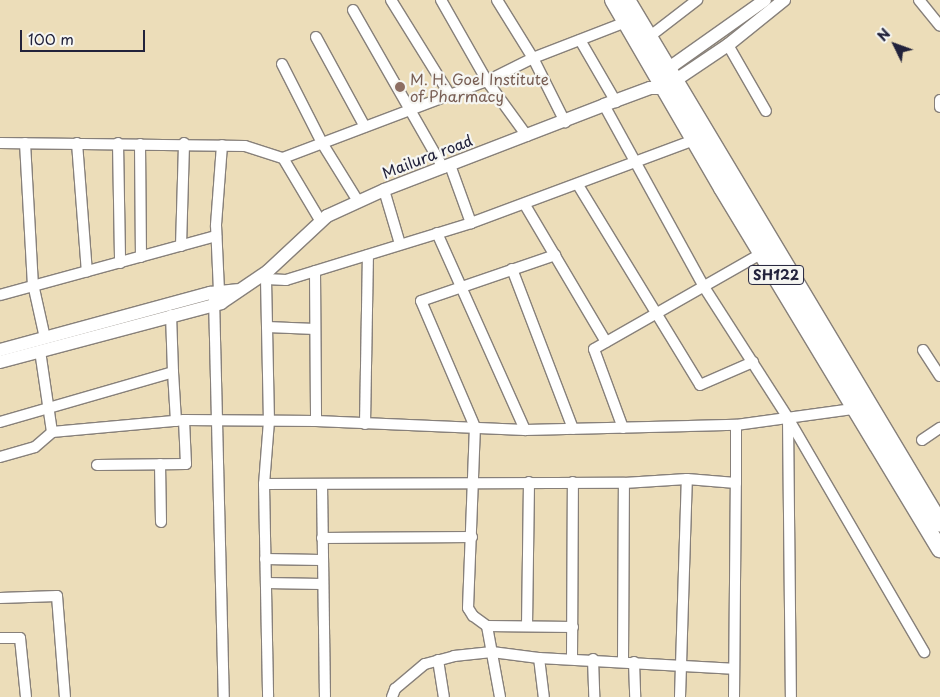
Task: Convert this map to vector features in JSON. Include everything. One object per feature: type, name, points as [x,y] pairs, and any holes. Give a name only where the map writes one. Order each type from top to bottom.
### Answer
[{"type":"main road","name":"SH122","points":[[613,0],[663,81],[694,140],[762,253],[863,408],[940,549]]},
{"type":"main road","points":[[627,0],[649,37],[663,81],[863,408],[939,519]]},
{"type":"street","points":[[392,0],[450,95]]},
{"type":"street","points":[[441,0],[487,81],[527,136]]},
{"type":"street","points":[[497,0],[533,58],[565,122]]},
{"type":"street","points":[[649,37],[697,0]]},
{"type":"street","points":[[663,81],[765,0]]},
{"type":"street","points":[[663,81],[728,45],[784,0]]},
{"type":"street","points":[[919,0],[940,26]]},
{"type":"street","points":[[353,10],[410,110],[446,166],[471,223]]},
{"type":"street","points":[[0,143],[184,143],[245,146],[283,158],[487,81],[533,58],[626,22]]},
{"type":"street","points":[[316,37],[365,127]]},
{"type":"street","points":[[580,40],[610,103],[634,164],[704,287],[788,418],[924,652]]},
{"type":"street","points":[[728,45],[766,111]]},
{"type":"street","points":[[282,64],[322,143],[358,201]]},
{"type":"street","name":"Mailura road","points":[[0,350],[236,290],[265,277],[320,220],[358,201],[565,122],[663,81]]},
{"type":"street","points":[[940,100],[940,107]]},
{"type":"street","points":[[268,697],[264,484],[269,420],[265,277],[286,280],[471,223],[525,205],[694,140]]},
{"type":"street","points":[[25,143],[33,284],[45,338]]},
{"type":"street","points":[[77,143],[87,272]]},
{"type":"street","points":[[118,143],[120,263]]},
{"type":"street","points":[[181,246],[184,143]]},
{"type":"street","points":[[140,144],[141,257]]},
{"type":"street","points":[[222,145],[216,236],[216,422],[224,697]]},
{"type":"street","points":[[283,158],[320,220]]},
{"type":"street","points":[[578,185],[700,385],[753,362]]},
{"type":"street","points":[[384,190],[400,244]]},
{"type":"street","points":[[525,205],[606,342]]},
{"type":"street","points":[[437,233],[525,430]]},
{"type":"street","points":[[0,295],[33,284],[87,272],[216,236]]},
{"type":"street","points":[[623,428],[594,349],[762,253]]},
{"type":"street","points":[[365,424],[368,254]]},
{"type":"street","points":[[555,254],[421,301],[475,427],[476,483],[468,608],[473,616],[487,626],[573,627]]},
{"type":"street","points":[[512,269],[573,429]]},
{"type":"street","points":[[315,271],[316,421]]},
{"type":"street","name":"Mailura road","points":[[0,362],[171,316],[216,296]]},
{"type":"street","points":[[97,465],[186,464],[174,372],[171,316]]},
{"type":"street","points":[[267,327],[315,329]]},
{"type":"street","points":[[923,350],[940,376]]},
{"type":"street","points":[[40,351],[50,407],[52,432]]},
{"type":"street","points":[[0,422],[174,372]]},
{"type":"street","points":[[0,458],[36,447],[52,432],[180,421],[316,421],[525,430],[736,425],[863,408]]},
{"type":"street","points":[[788,418],[791,697]]},
{"type":"street","points":[[734,697],[736,425]]},
{"type":"street","points":[[922,440],[940,428]]},
{"type":"street","points":[[160,464],[161,522]]},
{"type":"street","points":[[264,484],[624,483],[687,479],[736,483]]},
{"type":"street","points":[[680,697],[683,666],[687,479]]},
{"type":"street","points":[[527,626],[529,482]]},
{"type":"street","points":[[572,658],[573,482]]},
{"type":"street","points":[[623,661],[624,483]]},
{"type":"street","points":[[322,484],[321,584],[325,697]]},
{"type":"street","points":[[322,538],[472,537]]},
{"type":"street","points":[[266,559],[321,560]]},
{"type":"street","points":[[266,583],[321,584]]},
{"type":"street","points":[[0,598],[58,596],[65,697]]},
{"type":"street","points":[[487,626],[500,697]]},
{"type":"street","points":[[0,638],[20,638],[26,697]]},
{"type":"street","points":[[392,697],[395,689],[414,671],[438,660],[492,652],[539,658],[593,659],[734,669]]},
{"type":"street","points":[[539,658],[544,697]]},
{"type":"street","points":[[593,659],[594,697]]},
{"type":"street","points":[[438,660],[444,697]]},
{"type":"street","points":[[634,662],[635,697]]},
{"type":"place","name":"M. H. Goel Institute of Pharmacy","points":[[400,87]]}]
